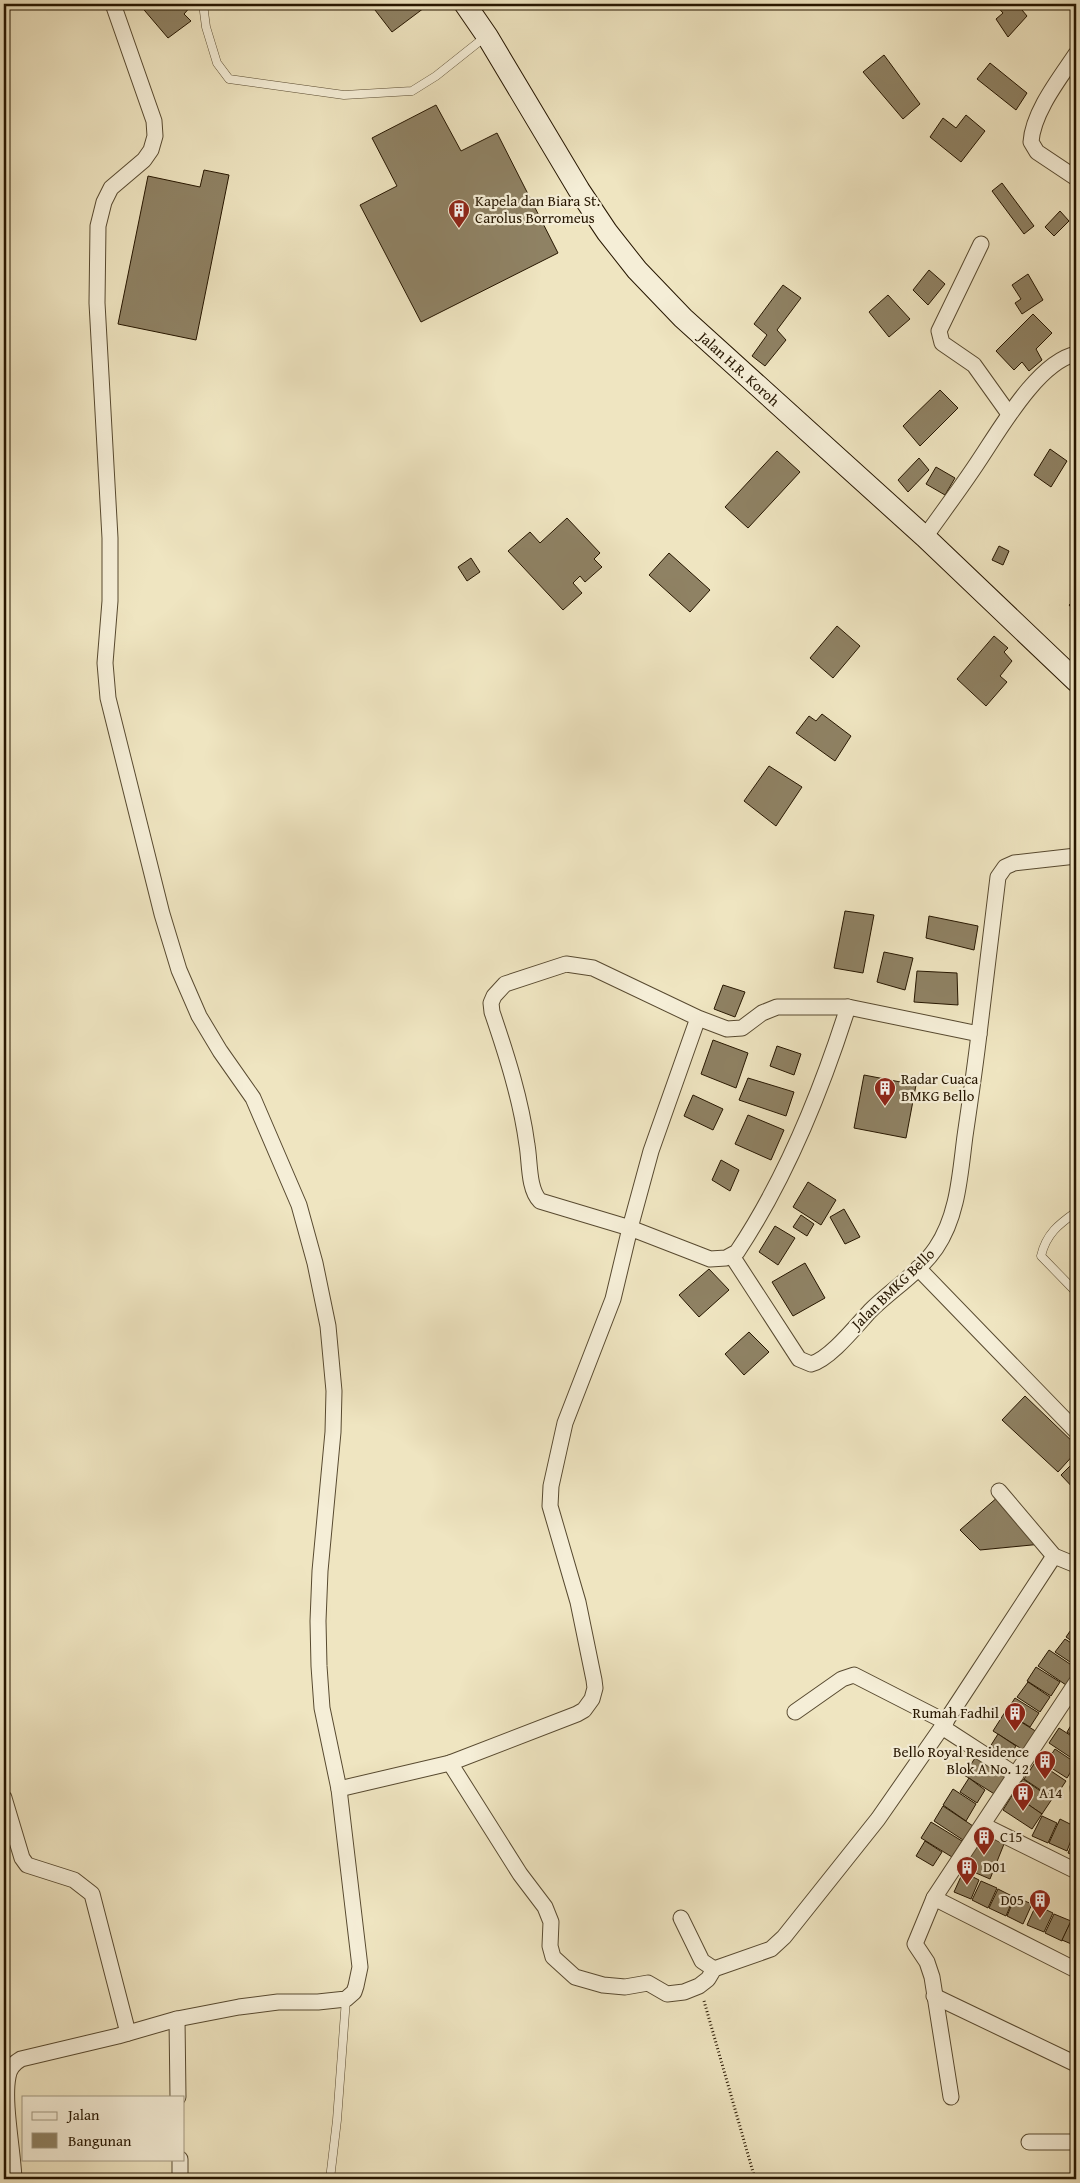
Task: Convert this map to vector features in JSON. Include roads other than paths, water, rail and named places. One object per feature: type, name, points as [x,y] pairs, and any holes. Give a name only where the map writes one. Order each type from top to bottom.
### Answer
[{"type":"main road","name":"Jalan H.R. Koroh","points":[[465,4],[487,36],[584,197],[607,232],[637,270],[690,324],[925,537],[1076,681]]},
{"type":"street","points":[[14,2179],[7,2070],[22,2059],[177,2019],[239,2007],[278,2002],[346,2000],[356,1986],[360,1967],[339,1789],[322,1708],[319,1666],[320,1571],[333,1432],[333,1365],[328,1326],[315,1263],[299,1205],[253,1098],[220,1051],[185,988],[162,914],[108,698],[105,664],[110,601],[110,538],[97,303],[98,226],[104,202],[111,188],[148,156],[154,146],[156,136],[154,121],[113,4]]},
{"type":"street","points":[[1076,54],[1051,92],[1034,127],[1031,142],[1037,152],[1076,178]]},
{"type":"street","points":[[981,244],[940,331],[942,342],[974,366],[1009,414]]},
{"type":"street","points":[[925,537],[989,447],[1009,414],[1048,369],[1060,360],[1076,354]]},
{"type":"street","name":"Jalan BMKG Bello","points":[[732,1256],[799,1360],[811,1364],[828,1354],[874,1307],[918,1268],[935,1249],[952,1216],[958,1185],[980,1034],[998,876],[1006,867],[1014,863],[1076,856]]},
{"type":"street","points":[[848,1007],[818,1092],[780,1179],[743,1243],[732,1256],[710,1259],[630,1228],[550,1205],[537,1198],[531,1176],[526,1134],[515,1082],[492,1012],[494,996],[505,984],[566,964],[580,965],[630,984],[698,1018],[732,1030],[742,1028],[762,1013],[777,1007],[792,1006],[848,1007],[980,1034]]},
{"type":"street","points":[[339,1789],[450,1763],[577,1714],[584,1710],[594,1694],[594,1680],[578,1602],[550,1506],[551,1486],[565,1423],[613,1299],[630,1228],[652,1151],[698,1018]]},
{"type":"street","points":[[918,1268],[1076,1431]]},
{"type":"street","points":[[999,1491],[1054,1556],[1076,1565]]},
{"type":"street","points":[[450,1763],[520,1874],[548,1911],[552,1928],[550,1946],[552,1954],[566,1971],[588,1983],[619,1987],[648,1983],[667,1994],[684,1992],[699,1986],[708,1979],[714,1969],[771,1950],[784,1937],[878,1819],[944,1724],[1054,1556]]},
{"type":"street","points":[[795,1712],[842,1679],[854,1675],[944,1724],[1016,1775]]},
{"type":"street","points":[[950,2097],[932,1977],[927,1962],[915,1944],[934,1898],[1076,1682]]},
{"type":"street","points":[[4,1798],[22,1858],[28,1865],[74,1880],[92,1894],[128,2033]]},
{"type":"street","points":[[983,1825],[1076,1871]]},
{"type":"street","points":[[934,1898],[1076,1970]]},
{"type":"street","points":[[680,1918],[702,1961],[714,1969]]},
{"type":"street","points":[[934,1996],[1076,2064]]},
{"type":"street","points":[[177,2019],[178,2096]]},
{"type":"street","points":[[1029,2142],[1076,2142]]},
{"type":"street","points":[[180,2160],[180,2179]]},
{"type":"lane","points":[[203,4],[206,27],[217,63],[229,79],[344,95],[412,91],[436,76],[487,36]]},
{"type":"lane","points":[[1076,1212],[1056,1227],[1044,1242],[1041,1256],[1076,1292]]},
{"type":"lane","points":[[1076,1784],[1074,1787],[1076,1808]]},
{"type":"lane","points":[[330,2179],[337,2120],[346,2000]]},
{"type":"place","name":"Kapela dan Biara St. Carolus Borromeus","points":[[459,229]]},
{"type":"place","name":"Radar Cuaca BMKG Bello","points":[[885,1107]]},
{"type":"place","name":"Rumah Fadhil","points":[[1015,1732]]},
{"type":"place","name":"Bello Royal Residence Blok A No. 12","points":[[1045,1780]]},
{"type":"place","name":"A14","points":[[1023,1812]]},
{"type":"place","name":"C15","points":[[984,1856]]},
{"type":"place","name":"D01","points":[[967,1886]]},
{"type":"place","name":"D05","points":[[1040,1919]]}]
